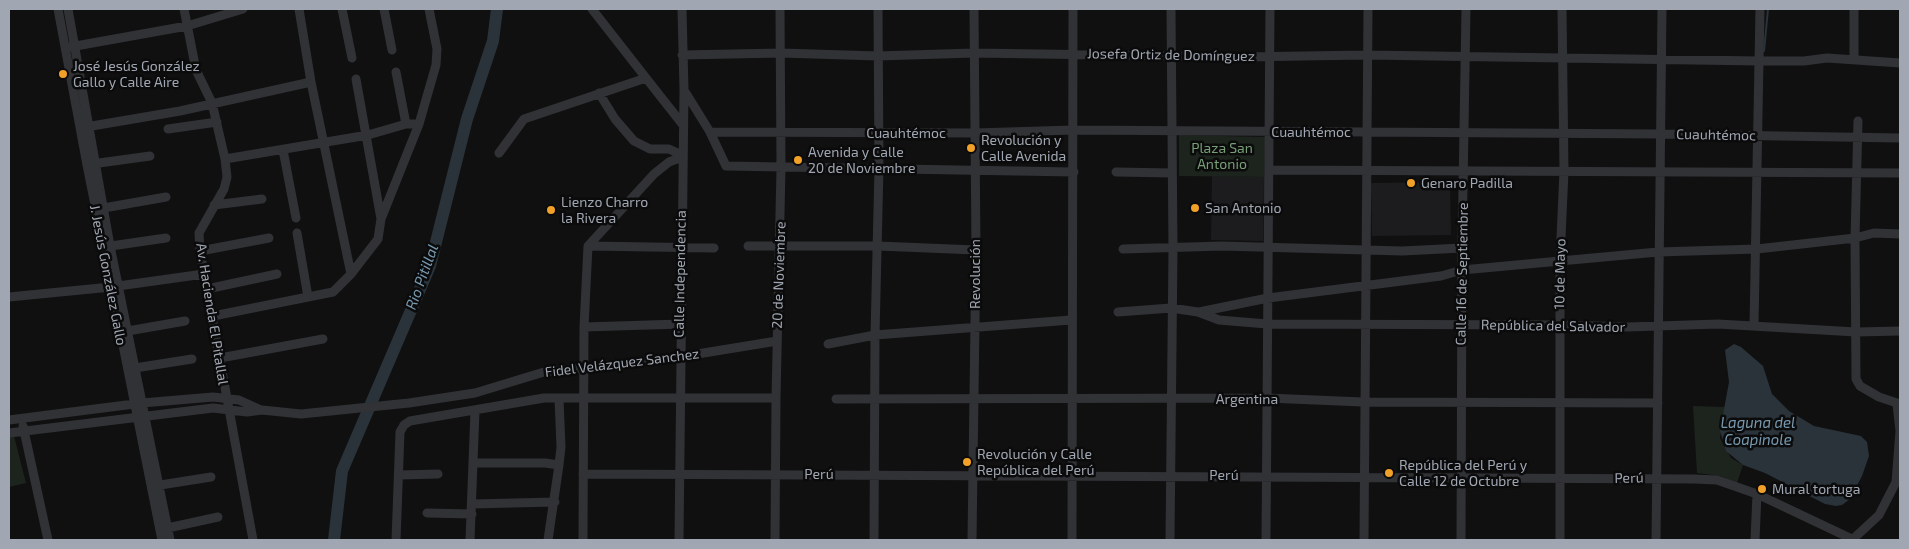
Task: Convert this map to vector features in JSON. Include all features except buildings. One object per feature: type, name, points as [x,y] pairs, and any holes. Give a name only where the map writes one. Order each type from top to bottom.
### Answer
[{"type":"street","name":"J. Jesús González Gallo","points":[[58,9],[80,128],[91,165],[164,529],[170,540]]},
{"type":"street","name":"J. Jesús González Gallo","points":[[68,9],[90,127],[91,165]]},
{"type":"street","name":"Av. Hacienda El Pitallal","points":[[184,9],[196,70],[212,102],[225,159],[227,177],[224,189],[199,233],[200,251],[254,540]]},
{"type":"street","points":[[64,48],[187,26],[228,10],[243,9]]},
{"type":"street","points":[[299,9],[311,82],[351,274]]},
{"type":"street","points":[[342,9],[352,58]]},
{"type":"street","points":[[384,9],[392,50]]},
{"type":"street","points":[[213,316],[333,292],[351,274],[378,239],[381,219],[420,124],[436,65],[438,49],[429,9]]},
{"type":"street","points":[[592,9],[683,126]]},
{"type":"street","name":"Calle Independencia","points":[[679,540],[679,357],[684,90],[682,9]]},
{"type":"street","name":"20 de Noviembre","points":[[776,540],[776,398],[782,132],[780,9]]},
{"type":"street","points":[[874,540],[875,334],[879,168],[878,9]]},
{"type":"street","name":"Revolución","points":[[972,540],[976,250],[974,9]]},
{"type":"street","points":[[1072,540],[1073,9]]},
{"type":"street","points":[[1170,540],[1173,249],[1171,9]]},
{"type":"street","points":[[1266,540],[1267,324],[1270,248],[1270,9]]},
{"type":"street","points":[[1364,540],[1363,402],[1368,9]]},
{"type":"street","name":"Calle 16 de Septiembre","points":[[1461,540],[1461,325],[1466,9]]},
{"type":"street","name":"10 de Mayo","points":[[1560,540],[1560,260],[1564,171],[1562,9]]},
{"type":"street","points":[[1656,540],[1662,9]]},
{"type":"street","points":[[1754,325],[1757,249],[1756,171],[1760,9]]},
{"type":"street","points":[[1854,9],[1854,58]]},
{"type":"street","name":"Josefa Ortiz de Domínguez","points":[[682,55],[781,53],[878,56],[974,54],[1367,55],[1759,61],[1854,58],[1900,63]]},
{"type":"street","points":[[396,72],[406,124]]},
{"type":"street","points":[[499,153],[524,120],[646,78]]},
{"type":"street","points":[[356,79],[368,135],[381,219]]},
{"type":"street","points":[[80,128],[180,111],[212,102],[311,82]]},
{"type":"street","points":[[684,90],[710,132],[726,166],[1074,172]]},
{"type":"street","points":[[599,93],[615,119],[634,141],[650,148],[669,149],[682,156]]},
{"type":"street","points":[[1852,540],[1879,515],[1898,482],[1900,431],[1898,404],[1872,393],[1860,386],[1856,380],[1855,238],[1858,121]]},
{"type":"street","points":[[168,129],[217,122]]},
{"type":"street","points":[[225,159],[368,135],[406,124],[420,124]]},
{"type":"street","name":"Cuauhtémoc","points":[[710,132],[975,133],[1073,130],[1563,133],[1900,138]]},
{"type":"street","points":[[283,150],[296,218]]},
{"type":"street","points":[[91,165],[150,156]]},
{"type":"street","points":[[583,540],[584,327],[588,246],[654,174],[669,162],[682,156]]},
{"type":"street","points":[[1270,170],[1900,172]]},
{"type":"street","points":[[1116,172],[1172,173]]},
{"type":"street","points":[[99,208],[166,197]]},
{"type":"street","points":[[214,205],[262,199]]},
{"type":"street","points":[[297,233],[308,297]]},
{"type":"street","points":[[1198,312],[1268,298],[1441,276],[1462,270],[1658,252],[1757,249],[1855,238],[1874,233],[1900,234]]},
{"type":"street","points":[[107,247],[166,238]]},
{"type":"street","points":[[200,251],[269,238]]},
{"type":"street","points":[[588,246],[714,248]]},
{"type":"street","points":[[748,246],[878,246],[976,250]]},
{"type":"street","points":[[1123,250],[1222,246],[1365,249],[1462,248]]},
{"type":"street","points":[[9,297],[204,274]]},
{"type":"street","points":[[207,289],[277,274]]},
{"type":"street","name":"República del Salvador","points":[[1118,312],[1171,308],[1198,312],[1219,320],[1267,324],[1365,326],[1754,325],[1856,332],[1900,331]]},
{"type":"street","points":[[828,344],[875,334],[1071,320]]},
{"type":"street","points":[[123,331],[185,321]]},
{"type":"street","points":[[584,327],[680,324]]},
{"type":"street","name":"J. Jesús González Gallo","points":[[123,331],[136,368],[138,404]]},
{"type":"street","points":[[220,358],[323,339]]},
{"type":"street","name":"Fidel Velázquez Sanchez","points":[[262,410],[283,414],[340,411],[409,403],[475,393],[544,372],[679,357],[777,342]]},
{"type":"street","points":[[136,368],[192,359]]},
{"type":"street","points":[[9,420],[138,404],[226,398],[251,404],[262,410]]},
{"type":"street","points":[[396,540],[400,432],[404,425],[410,422],[544,398],[776,398]]},
{"type":"street","points":[[548,540],[562,447],[558,398]]},
{"type":"street","name":"Argentina","points":[[836,399],[1268,398],[1363,402],[1658,403]]},
{"type":"street","points":[[9,433],[213,408],[247,412],[262,410]]},
{"type":"street","points":[[470,540],[475,411]]},
{"type":"street","points":[[22,419],[48,540]]},
{"type":"street","points":[[473,463],[545,463],[559,465]]},
{"type":"street","points":[[399,475],[438,474]]},
{"type":"street","name":"Perú","points":[[583,474],[1267,475],[1717,480],[1757,494],[1852,540]]},
{"type":"street","points":[[155,486],[211,477]]},
{"type":"street","points":[[1755,540],[1757,494]]},
{"type":"street","points":[[472,504],[555,502]]},
{"type":"street","points":[[427,513],[472,514]]},
{"type":"street","points":[[164,529],[218,517]]},
{"type":"street","name":"J. Jesús González Gallo","points":[[162,540],[164,529]]},
{"type":"shaded area","points":[[1212,176],[1264,177],[1263,241],[1211,240]]},
{"type":"shaded area","points":[[1450,182],[1451,235],[1372,236],[1371,183]]},
{"type":"green space","name":"Plaza San Antonio","points":[[1179,135],[1265,137],[1264,177],[1179,176]]},
{"type":"green space","points":[[1693,406],[1725,407],[1720,438],[1731,458],[1743,465],[1737,483],[1720,476],[1697,473]]},
{"type":"green space","points":[[9,436],[14,436],[26,483],[9,487]]},
{"type":"water","name":"Laguna del Coapinole","points":[[1734,344],[1741,347],[1763,366],[1772,394],[1789,411],[1814,426],[1861,436],[1867,442],[1869,456],[1862,476],[1850,499],[1842,505],[1825,504],[1765,473],[1743,465],[1726,451],[1720,431],[1729,382],[1725,350]]},
{"type":"waterway","name":"Rio Pitillal","points":[[334,540],[342,471],[430,266],[467,119],[493,41],[497,9]]},
{"type":"waterway","points":[[1764,51],[1768,9]]},
{"type":"place","name":"José Jesús González Gallo y Calle Aire","points":[[63,74]]},
{"type":"place","name":"Revolución y Calle Avenida","points":[[971,148]]},
{"type":"place","name":"Avenida y Calle 20 de Noviembre","points":[[798,160]]},
{"type":"place","name":"Genaro Padilla","points":[[1411,183]]},
{"type":"place","name":"San Antonio","points":[[1195,208]]},
{"type":"place","name":"Lienzo Charro la Rivera","points":[[551,210]]},
{"type":"place","name":"Revolución y Calle República del Perú","points":[[967,462]]},
{"type":"place","name":"República del Perú y Calle 12 de Octubre","points":[[1389,473]]},
{"type":"place","name":"Mural tortuga","points":[[1762,489]]}]
